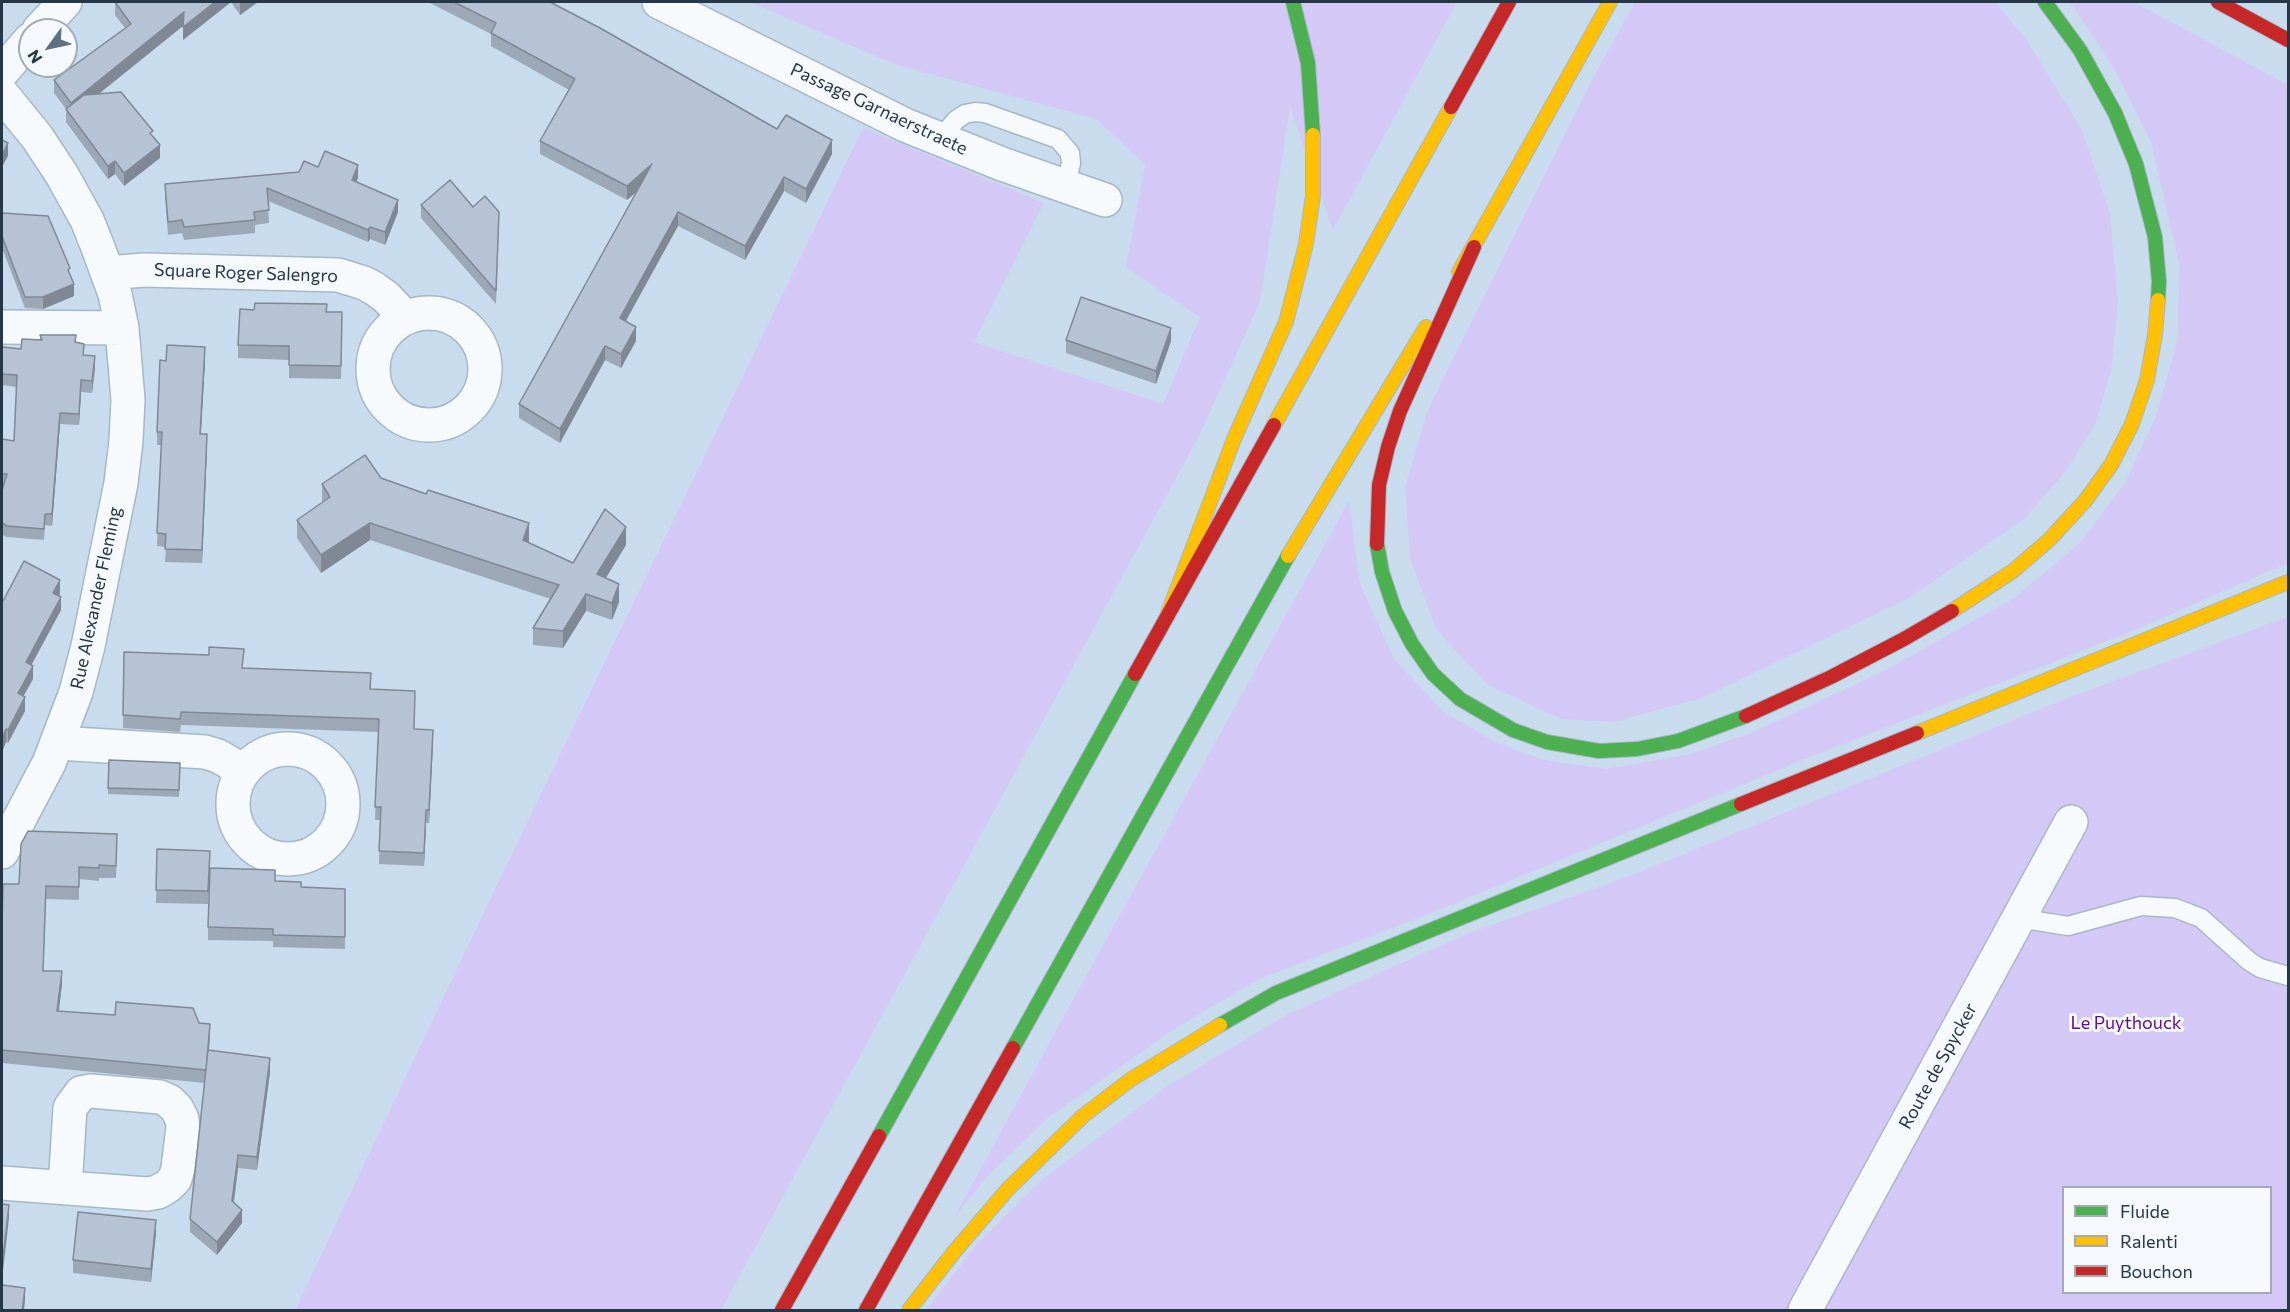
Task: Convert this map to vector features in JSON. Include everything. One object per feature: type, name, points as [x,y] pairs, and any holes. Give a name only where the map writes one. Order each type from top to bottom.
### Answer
[{"type":"main road","points":[[1167,616],[1234,439],[1286,322],[1306,244],[1313,196],[1313,114],[1308,63],[1293,2]]},
{"type":"main road","points":[[782,1311],[1509,2]]},
{"type":"main road","points":[[866,1311],[1307,522],[1474,248],[1610,2]]},
{"type":"main road","points":[[1474,248],[1392,430],[1380,485],[1376,537],[1382,572],[1395,611],[1412,644],[1433,674],[1468,704],[1513,730],[1547,742],[1599,751],[1637,749],[1678,741],[1742,718],[1821,682],[1904,639],[1975,597],[2013,571],[2066,524],[2085,501],[2111,465],[2132,423],[2147,380],[2156,334],[2159,281],[2155,237],[2136,164],[2115,113],[2080,50],[2045,2]]},
{"type":"main road","points":[[2218,2],[2289,40]]},
{"type":"main road","points":[[909,1311],[990,1209],[1070,1128],[1130,1080],[1176,1050],[1276,993],[2289,582]]},
{"type":"street","points":[[50,18],[65,2]]},
{"type":"street","name":"Passage Garnaerstraete","points":[[659,2],[880,112],[940,139],[1105,200]]},
{"type":"street","points":[[2,72],[18,54]]},
{"type":"street","name":"Rue Alexander Fleming","points":[[2,94],[37,137],[62,175],[87,220],[108,273],[122,328],[128,400],[121,483],[88,646],[76,692],[57,743],[25,811],[2,852]]},
{"type":"street","name":"Square Roger Salengro","points":[[108,273],[144,270],[338,275],[375,289],[405,317]]},
{"type":"street","points":[[2,327],[122,328]]},
{"type":"street","points":[[57,743],[205,752],[218,756],[244,771]]},
{"type":"street","name":"Route de Spycker","points":[[1805,1311],[2071,822]]},
{"type":"street","points":[[2,1183],[65,1188]]},
{"type":"lane","points":[[2018,918],[2068,926],[2141,906],[2175,908],[2201,918],[2254,964],[2289,976]]},
{"type":"green space","points":[[750,2],[1457,2],[1333,230],[1290,107],[1260,302],[1199,436],[721,1310],[295,1310],[486,908],[863,128],[1044,203],[974,342],[1163,404],[1200,317],[1126,267],[1145,165],[1096,119],[894,64]]},
{"type":"green space","points":[[1635,2],[1995,2],[2026,39],[2082,130],[2110,213],[2118,303],[2111,371],[2096,422],[2067,470],[2024,519],[1909,598],[1702,698],[1614,722],[1561,719],[1488,685],[1436,629],[1410,558],[1405,487],[1428,409],[1594,76]]},
{"type":"green space","points":[[2070,2],[2134,2],[2288,85],[2288,564],[2140,628],[1805,759],[1439,910],[1259,979],[1174,1029],[1049,1117],[986,1178],[954,1218],[1349,501],[1360,584],[1394,659],[1444,712],[1497,743],[1544,760],[1606,769],[1691,754],[1756,731],[1884,671],[2014,598],[2080,543],[2126,481],[2156,416],[2178,338],[2179,263],[2151,142],[2115,70]]},
{"type":"green space","name":"Le Puythouck","points":[[2288,617],[2288,1310],[926,1310],[977,1244],[1043,1179],[1166,1087],[1288,1014],[1469,933],[1627,877],[2068,698]]},
{"type":"building","points":[[115,2],[215,2],[183,27],[184,12],[71,103],[54,80],[78,78],[78,63],[131,24]]},
{"type":"building","points":[[454,2],[550,2],[777,129],[786,115],[832,140],[806,189],[784,177],[745,246],[678,212],[620,318],[636,327],[621,354],[605,346],[560,429],[519,404],[652,164],[627,186],[540,141],[575,79],[491,33],[496,23]]},
{"type":"building","points":[[121,92],[153,131],[150,133],[160,145],[124,173],[115,161],[108,166],[66,109],[84,95]]},
{"type":"building","points":[[2,140],[8,143],[2,155]]},
{"type":"building","points":[[325,151],[358,165],[352,180],[398,200],[385,232],[370,227],[368,230],[267,188],[269,210],[254,212],[255,220],[184,227],[182,220],[168,222],[165,184],[299,172],[304,161],[318,167]]},
{"type":"building","points":[[450,180],[473,207],[485,196],[499,212],[496,291],[421,205]]},
{"type":"building","points":[[2,213],[48,216],[70,268],[68,270],[74,284],[43,297],[25,297],[2,236]]},
{"type":"building","points":[[1081,297],[1171,328],[1156,371],[1066,340]]},
{"type":"building","points":[[255,303],[327,304],[326,312],[342,312],[341,366],[289,365],[289,346],[238,345],[240,309],[254,310]]},
{"type":"building","points":[[40,335],[76,335],[75,342],[84,344],[83,355],[95,356],[92,381],[81,380],[79,414],[60,413],[52,514],[45,514],[44,529],[7,526],[2,523],[2,490],[7,474],[2,474],[2,439],[14,441],[17,375],[2,374],[2,347],[21,349],[22,339],[42,340]]},
{"type":"building","points":[[167,345],[205,347],[200,434],[207,434],[202,550],[165,549],[166,534],[157,533],[162,432],[157,432],[160,360],[166,361]]},
{"type":"building","points":[[365,455],[381,478],[426,494],[428,490],[529,523],[523,540],[573,563],[605,509],[626,527],[597,574],[619,584],[612,603],[586,594],[563,631],[533,628],[559,585],[370,523],[321,555],[297,520],[330,497],[322,484]]},
{"type":"building","points":[[24,561],[60,580],[53,593],[61,597],[26,662],[33,666],[18,693],[25,697],[2,738],[2,603]]},
{"type":"building","points":[[209,647],[244,649],[242,668],[371,673],[370,689],[415,691],[414,729],[433,730],[429,810],[426,810],[424,853],[379,851],[381,807],[375,807],[379,719],[181,712],[180,719],[123,715],[124,652],[209,655]]},
{"type":"building","points":[[109,760],[180,763],[179,790],[108,788]]},
{"type":"building","points":[[28,831],[117,834],[116,866],[79,867],[79,887],[46,886],[43,971],[62,971],[57,1011],[115,1015],[116,1002],[193,1008],[199,1023],[210,1024],[206,1070],[2,1050],[3,884],[19,884],[21,844]]},
{"type":"building","points":[[157,849],[210,851],[208,891],[156,890]]},
{"type":"building","points":[[210,868],[275,870],[275,881],[301,882],[301,887],[345,889],[345,937],[273,935],[273,929],[208,927]]},
{"type":"building","points":[[208,1050],[270,1058],[257,1157],[238,1155],[232,1201],[242,1210],[217,1242],[190,1219]]},
{"type":"building","points":[[2,1204],[9,1205],[2,1267]]},
{"type":"building","points":[[78,1212],[156,1220],[151,1269],[73,1260]]},
{"type":"building","points":[[2,1285],[25,1288],[22,1311],[2,1311]]},
{"type":"traffic: fast","points":[[1293,2],[1308,63],[1313,135]]},
{"type":"traffic: fast","points":[[2045,2],[2080,50],[2115,113],[2136,164],[2155,237],[2159,281],[2158,300]]},
{"type":"traffic: fast","points":[[1377,544],[1382,572],[1395,611],[1412,644],[1433,674],[1460,699],[1513,730],[1547,742],[1599,751],[1637,749],[1678,741],[1746,716]]},
{"type":"traffic: fast","points":[[1013,1048],[1288,556]]},
{"type":"traffic: fast","points":[[879,1136],[1135,674]]},
{"type":"traffic: fast","points":[[1220,1025],[1276,993],[1741,804]]},
{"type":"traffic: slow","points":[[1459,272],[1610,2]]},
{"type":"traffic: slow","points":[[1274,425],[1451,107]]},
{"type":"traffic: slow","points":[[1167,616],[1234,439],[1286,322],[1306,244],[1313,196],[1313,135]]},
{"type":"traffic: slow","points":[[1952,611],[2013,571],[2049,540],[2085,501],[2111,465],[2132,424],[2147,380],[2158,300]]},
{"type":"traffic: slow","points":[[1288,556],[1426,327]]},
{"type":"traffic: slow","points":[[1917,733],[2288,582]]},
{"type":"traffic: slow","points":[[909,1310],[954,1252],[1008,1189],[1083,1116],[1130,1080],[1220,1025]]},
{"type":"traffic: jam","points":[[1451,107],[1509,2]]},
{"type":"traffic: jam","points":[[2218,2],[2288,40]]},
{"type":"traffic: jam","points":[[1377,544],[1379,485],[1388,447],[1400,411],[1474,247]]},
{"type":"traffic: jam","points":[[1135,674],[1274,425]]},
{"type":"traffic: jam","points":[[1746,716],[1831,677],[1952,611]]},
{"type":"traffic: jam","points":[[1741,804],[1917,733]]},
{"type":"traffic: jam","points":[[866,1310],[1013,1048]]},
{"type":"traffic: jam","points":[[782,1310],[879,1136]]}]
